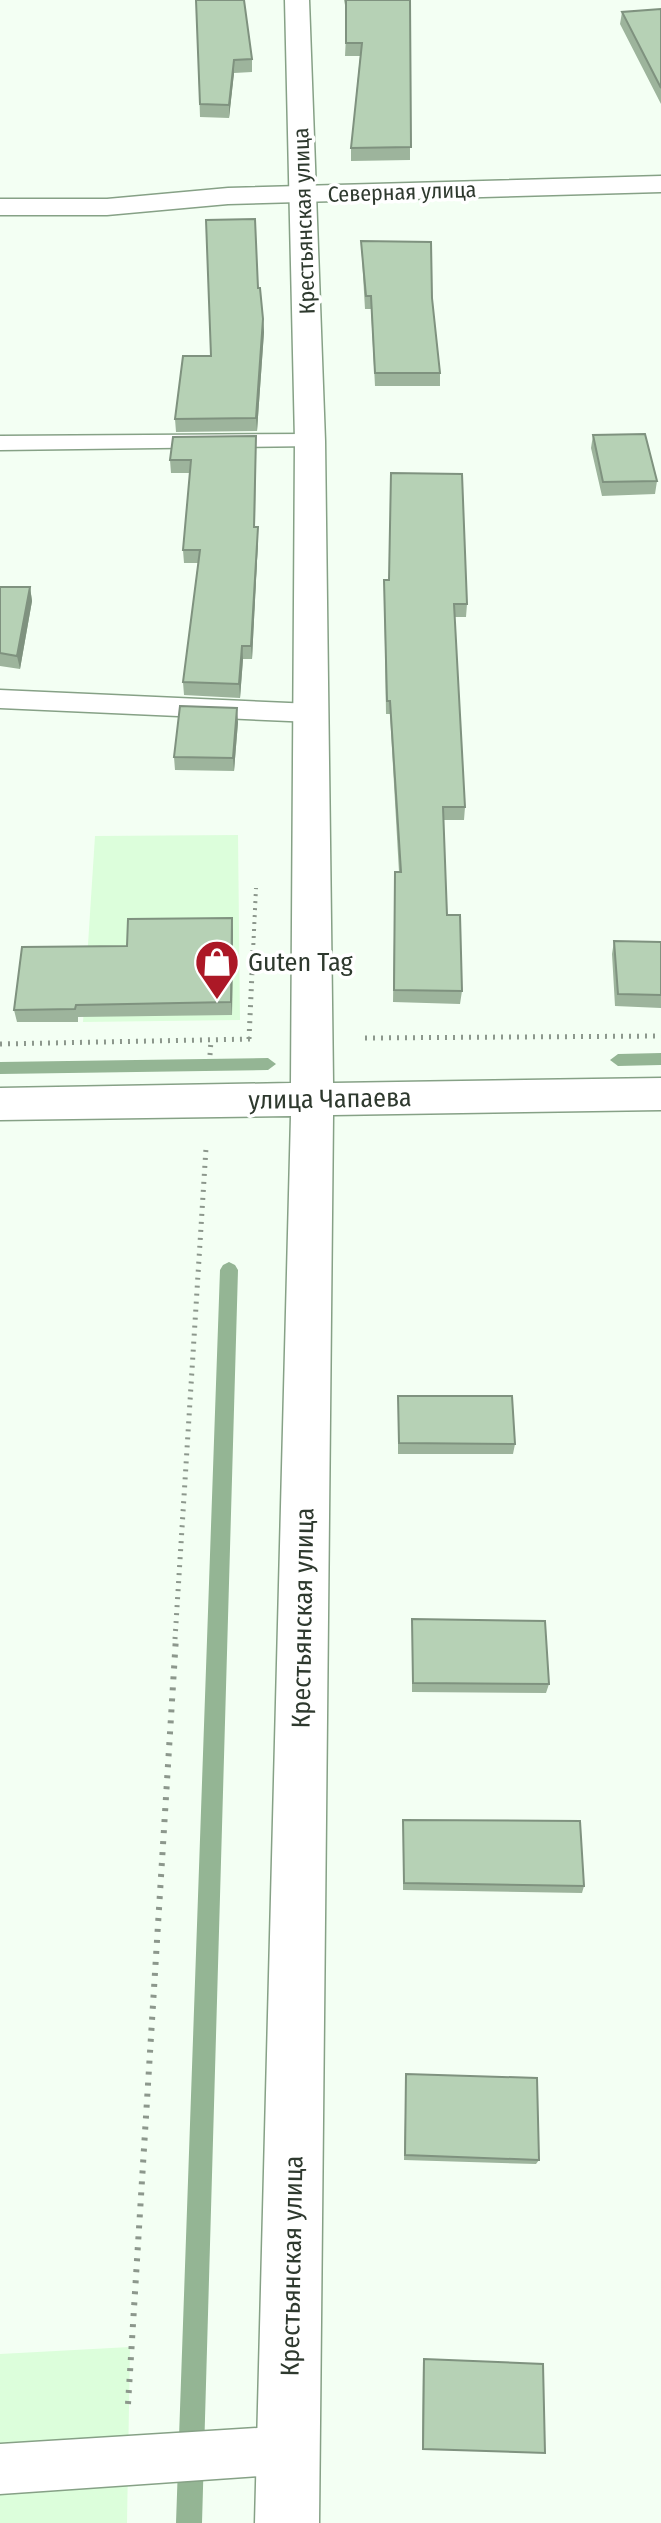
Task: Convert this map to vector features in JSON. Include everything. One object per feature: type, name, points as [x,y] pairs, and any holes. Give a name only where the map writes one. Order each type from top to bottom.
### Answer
[{"type":"street","name":"Крестьянская улица","points":[[287,2523],[312,1098],[310,441],[297,0]]},
{"type":"street","name":"Северная улица","points":[[0,207],[107,207],[228,196],[661,184]]},
{"type":"street","name":"улица Чапаева","points":[[0,1104],[661,1094]]},
{"type":"lane","points":[[0,443],[310,441]]},
{"type":"lane","points":[[0,699],[312,713]]},
{"type":"lane","points":[[0,2469],[289,2450]]},
{"type":"path","points":[[124,2459],[211,1040]]},
{"type":"shaded area","points":[[238,835],[240,1020],[83,1022],[95,836]]},
{"type":"shaded area","points":[[130,2347],[127,2523],[0,2523],[0,2354]]},
{"type":"building","points":[[196,0],[244,0],[252,59],[234,60],[229,105],[200,104]]},
{"type":"building","points":[[346,0],[410,0],[411,147],[351,148],[362,43],[346,43]]},
{"type":"building","points":[[661,9],[661,88],[622,12]]},
{"type":"building","points":[[255,219],[258,288],[263,319],[256,418],[175,419],[183,356],[211,356],[206,220]]},
{"type":"building","points":[[361,241],[431,242],[432,298],[440,373],[375,373],[371,296],[366,296]]},
{"type":"building","points":[[645,434],[657,481],[603,482],[593,435]]},
{"type":"building","points":[[256,436],[254,527],[258,527],[251,646],[242,646],[239,684],[183,682],[200,550],[183,550],[191,460],[170,460],[173,437]]},
{"type":"building","points":[[391,473],[462,474],[467,604],[454,604],[465,807],[443,807],[447,915],[460,915],[462,991],[394,990],[395,872],[401,872],[390,701],[387,701],[384,580],[389,580]]},
{"type":"building","points":[[0,587],[30,587],[17,656],[0,653]]},
{"type":"building","points":[[180,706],[237,708],[233,758],[174,757]]},
{"type":"building","points":[[232,918],[231,1002],[76,1005],[75,1009],[14,1010],[22,947],[127,946],[128,919]]},
{"type":"building","points":[[614,941],[661,942],[661,995],[618,994]]},
{"type":"building","points":[[398,1396],[512,1396],[515,1444],[399,1443]]},
{"type":"building","points":[[412,1619],[545,1621],[549,1684],[413,1683]]},
{"type":"building","points":[[403,1820],[580,1821],[584,1886],[404,1883]]},
{"type":"building","points":[[406,2074],[537,2078],[539,2160],[405,2155]]},
{"type":"building","points":[[424,2359],[543,2364],[545,2453],[423,2449]]},
{"type":"waterway","points":[[618,1060],[661,1059]]},
{"type":"waterway","points":[[0,1068],[268,1064]]},
{"type":"waterway","points":[[189,2523],[229,1270]]},
{"type":"place","name":"Guten Tag","points":[[217,1001]]}]
